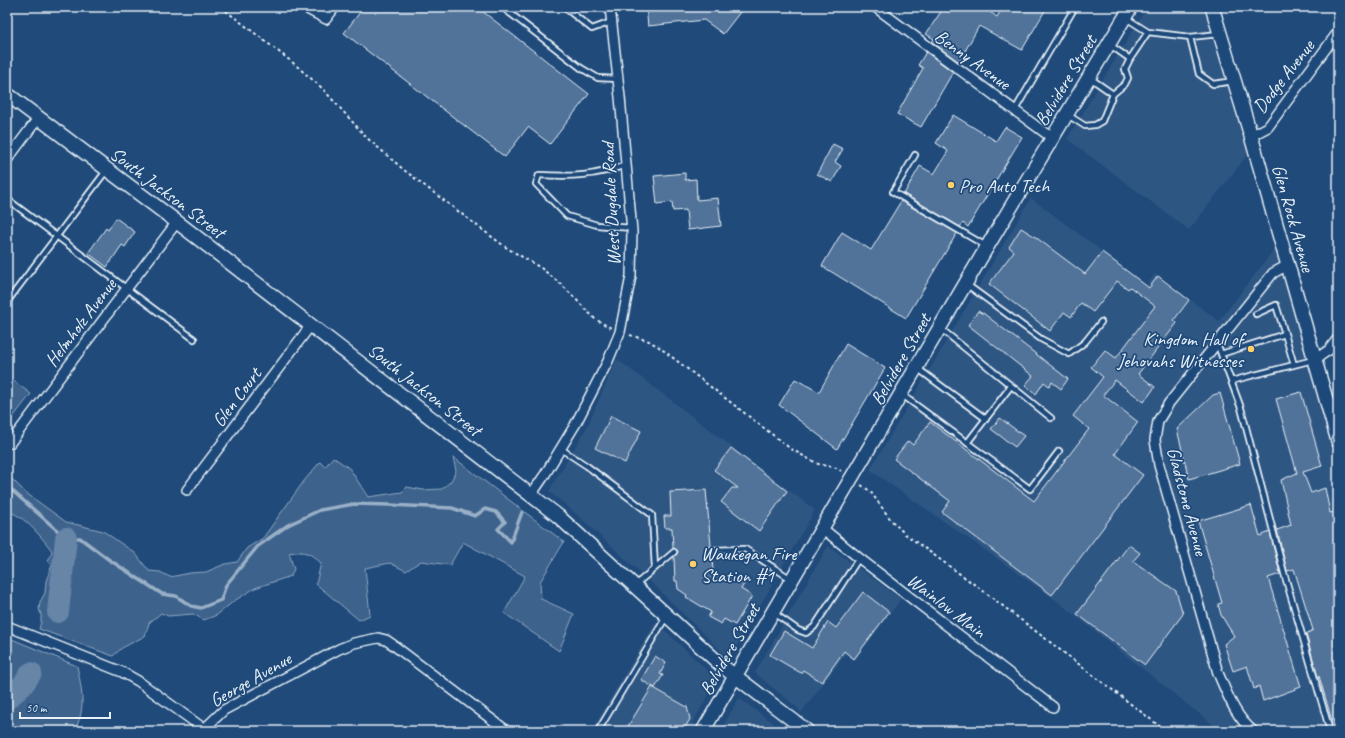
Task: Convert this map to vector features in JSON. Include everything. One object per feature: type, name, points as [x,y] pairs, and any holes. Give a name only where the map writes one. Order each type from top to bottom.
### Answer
[{"type":"street","points":[[309,10],[326,19],[336,7]]},
{"type":"street","name":"West Dugdale Road","points":[[531,495],[561,449],[608,361],[620,332],[631,276],[631,228],[610,7]]},
{"type":"street","name":"Benny Avenue","points":[[874,7],[1052,138]]},
{"type":"street","name":"Glen Rock Avenue","points":[[1214,8],[1220,34],[1338,441]]},
{"type":"street","name":"Belvidere Street","points":[[703,731],[987,247],[1129,9]]},
{"type":"street","name":"Dodge Avenue","points":[[1250,136],[1268,127],[1338,32]]},
{"type":"street","name":"South Jackson Street","points":[[7,94],[312,325],[531,495],[574,530],[722,666],[807,731]]},
{"type":"street","points":[[7,160],[39,118]]},
{"type":"street","name":"Helmholz Avenue","points":[[10,443],[177,222]]},
{"type":"street","name":"Gladstone Avenue","points":[[1253,731],[1246,726],[1232,704],[1218,673],[1159,465],[1155,440],[1158,421],[1168,403],[1273,273],[1288,265]]},
{"type":"street","name":"Glen Court","points":[[187,490],[312,325]]},
{"type":"street","points":[[1314,360],[1329,350],[1338,338]]},
{"type":"street","name":"Wainlow Main","points":[[822,528],[1053,707]]},
{"type":"street","points":[[7,626],[122,672],[138,681],[204,730]]},
{"type":"street","name":"George Avenue","points":[[204,730],[224,710],[319,659],[354,643],[378,638],[386,640],[507,731]]},
{"type":"lane","points":[[502,7],[581,68],[598,78],[618,79]]},
{"type":"lane","points":[[564,7],[592,29],[611,22]]},
{"type":"lane","points":[[1015,110],[1075,7]]},
{"type":"lane","points":[[1129,9],[1148,32],[1190,38],[1220,34]]},
{"type":"lane","points":[[1067,114],[1085,126],[1095,125],[1102,120],[1112,94],[1125,84],[1128,78],[1125,69],[1148,32]]},
{"type":"lane","points":[[1190,38],[1198,74],[1213,84],[1234,82]]},
{"type":"lane","points":[[1108,44],[1130,59]]},
{"type":"lane","points":[[1089,77],[1112,94]]},
{"type":"lane","points":[[915,155],[894,192],[987,247]]},
{"type":"lane","points":[[626,165],[608,171],[568,176],[540,175],[536,184],[567,216],[598,225],[631,228]]},
{"type":"lane","points":[[7,302],[107,169]]},
{"type":"lane","points":[[7,199],[194,339]]},
{"type":"lane","points":[[966,284],[1041,339],[1069,354],[1085,342],[1101,322]]},
{"type":"lane","points":[[1256,314],[1276,305],[1294,365]]},
{"type":"lane","points":[[940,328],[1051,418]]},
{"type":"lane","points":[[1221,354],[1285,334]]},
{"type":"lane","points":[[1217,343],[1240,408],[1284,573],[1330,731]]},
{"type":"lane","points":[[1231,381],[1314,360]]},
{"type":"lane","points":[[917,368],[986,419]]},
{"type":"lane","points":[[967,443],[1011,386]]},
{"type":"lane","points":[[901,394],[1030,489],[1059,451]]},
{"type":"lane","points":[[561,449],[588,466],[652,515],[655,568]]},
{"type":"lane","points":[[711,550],[745,549],[792,580]]},
{"type":"lane","points":[[634,586],[674,552]]},
{"type":"lane","points":[[772,612],[798,630],[806,633],[814,627],[859,558]]},
{"type":"lane","points":[[598,731],[666,616]]},
{"type":"path","points":[[221,7],[292,62],[322,88],[367,138],[404,170],[488,234],[541,268],[562,285],[595,319],[613,329]]},
{"type":"path","points":[[627,334],[660,347],[804,457],[818,464],[836,468]]},
{"type":"path","points":[[864,486],[876,498],[892,520],[905,534],[994,599],[1166,731]]},
{"type":"shaded area","points":[[1147,7],[1204,7],[1248,154],[1189,230],[1067,139]]},
{"type":"shaded area","points":[[1031,198],[1147,285],[1155,274],[1219,321],[1276,247],[1338,467],[1338,731],[1221,731],[1052,597],[870,470]]},
{"type":"shaded area","points":[[617,359],[815,510],[735,649],[724,654],[658,589],[582,519],[549,491],[586,429]]},
{"type":"shaded area","points":[[7,376],[31,394],[7,425]]},
{"type":"shaded area","points":[[333,457],[350,469],[368,497],[402,492],[407,487],[423,490],[442,489],[451,481],[456,471],[453,457],[564,542],[540,582],[541,599],[574,614],[559,651],[504,613],[525,576],[463,542],[450,565],[421,561],[406,571],[390,563],[365,568],[370,615],[359,620],[316,584],[321,563],[307,553],[299,552],[289,553],[294,569],[291,576],[255,588],[234,601],[217,615],[204,620],[193,614],[168,616],[161,613],[149,623],[145,636],[122,648],[113,656],[39,629],[41,622],[41,614],[39,609],[40,602],[45,593],[46,581],[52,565],[48,561],[52,551],[32,527],[7,509],[7,474],[26,493],[66,522],[103,531],[135,553],[149,571],[160,572],[170,577],[190,573],[206,572],[225,564],[237,562],[247,548],[263,538],[304,481],[320,462],[325,467]]},
{"type":"shaded area","points":[[828,546],[901,599],[855,660],[846,654],[800,714],[799,709],[755,673]]},
{"type":"shaded area","points":[[656,622],[713,676],[715,684],[688,731],[591,731]]},
{"type":"shaded area","points":[[7,637],[77,666],[82,707],[81,715],[75,731],[7,731]]},
{"type":"shaded area","points":[[739,698],[784,731],[720,731]]},
{"type":"building","points":[[364,7],[477,7],[589,94],[550,144],[528,127],[505,157],[344,33]]},
{"type":"building","points":[[646,7],[744,7],[723,34],[704,20],[648,26]]},
{"type":"building","points":[[944,7],[983,7],[997,17],[1003,7],[1047,7],[1022,50],[979,26],[959,62],[932,42],[934,39],[926,34]]},
{"type":"building","points":[[926,52],[953,72],[921,127],[897,114],[923,68],[918,65]]},
{"type":"building","points":[[953,115],[996,141],[1005,127],[1022,137],[968,227],[963,223],[960,227],[904,194],[920,166],[934,174],[948,151],[936,143]]},
{"type":"building","points":[[833,144],[843,149],[835,162],[841,166],[832,182],[817,174]]},
{"type":"building","points":[[685,173],[685,180],[696,179],[697,200],[718,198],[721,226],[688,230],[686,210],[673,211],[672,202],[657,204],[654,176]]},
{"type":"building","points":[[901,201],[957,233],[906,318],[822,266],[842,232],[871,250]]},
{"type":"building","points":[[116,218],[135,232],[125,247],[122,245],[107,267],[88,253],[106,228],[108,230]]},
{"type":"building","points":[[1021,228],[1085,274],[1102,252],[1149,288],[1158,276],[1189,300],[1174,320],[1177,323],[1138,374],[1155,387],[1144,402],[1115,380],[1103,395],[1138,422],[1115,454],[1143,475],[1052,595],[942,512],[950,501],[894,459],[908,441],[913,445],[930,422],[1034,501],[1089,429],[1073,416],[1103,377],[1091,367],[1105,350],[1116,358],[1155,306],[1130,287],[1128,289],[1117,281],[1093,312],[1081,303],[1071,317],[1064,312],[1050,331],[989,284],[1014,251],[1009,247]]},
{"type":"building","points":[[978,311],[983,313],[1068,379],[1061,389],[1052,382],[1049,386],[1044,382],[1036,394],[1025,385],[1033,376],[968,325]]},
{"type":"building","points":[[846,344],[885,368],[837,449],[779,405],[795,379],[819,392]]},
{"type":"building","points":[[1301,392],[1322,466],[1303,472],[1311,493],[1325,488],[1330,513],[1338,511],[1338,731],[1335,731],[1306,634],[1313,630],[1294,569],[1287,571],[1277,530],[1291,525],[1281,480],[1297,473],[1276,399]]},
{"type":"building","points":[[1220,393],[1240,464],[1189,479],[1177,429],[1213,395]]},
{"type":"building","points":[[611,416],[641,431],[625,463],[595,448]]},
{"type":"building","points":[[1000,418],[1024,436],[1015,447],[991,429]]},
{"type":"building","points":[[731,448],[787,491],[759,531],[721,502],[732,488],[738,488],[714,470]]},
{"type":"building","name":"Waukegan Fire Station #1","points":[[706,490],[711,546],[707,550],[712,554],[713,573],[720,577],[738,577],[746,581],[741,589],[752,596],[735,625],[724,619],[721,624],[708,617],[711,612],[686,597],[687,595],[678,589],[677,581],[675,581],[674,557],[678,551],[673,548],[672,528],[665,528],[664,516],[671,516],[670,492]]},
{"type":"building","points":[[1251,505],[1260,536],[1270,532],[1280,574],[1268,578],[1301,687],[1263,701],[1259,686],[1254,689],[1247,666],[1233,671],[1224,644],[1234,636],[1221,615],[1218,604],[1222,603],[1198,521]]},
{"type":"building","points":[[1129,545],[1140,553],[1133,561],[1176,591],[1183,614],[1145,665],[1077,614]]},
{"type":"building","points":[[863,592],[889,612],[854,659],[844,651],[822,682],[803,670],[801,673],[770,655],[784,631],[812,648],[828,622],[836,628]]},
{"type":"building","points":[[655,656],[666,663],[660,674],[663,675],[655,688],[641,680]]},
{"type":"building","points":[[652,687],[687,707],[690,719],[683,731],[625,731]]},
{"type":"waterway","points":[[7,481],[8,487],[66,538],[80,538],[108,559],[162,594],[176,596],[191,606],[201,608],[221,600],[226,585],[258,546],[288,525],[320,510],[354,504],[389,505],[452,508],[475,516],[485,509],[496,512],[505,522],[498,529],[511,542],[522,512]]},
{"type":"waterway","points":[[58,612],[66,538]]},
{"type":"waterway","points":[[7,699],[22,686],[31,673]]},
{"type":"place","name":"Pro Auto Tech","points":[[951,185]]},
{"type":"place","name":"Kingdom Hall of Jehovahs Witnesses","points":[[1251,349]]},
{"type":"place","name":"Waukegan Fire Station #1","points":[[693,564]]}]
